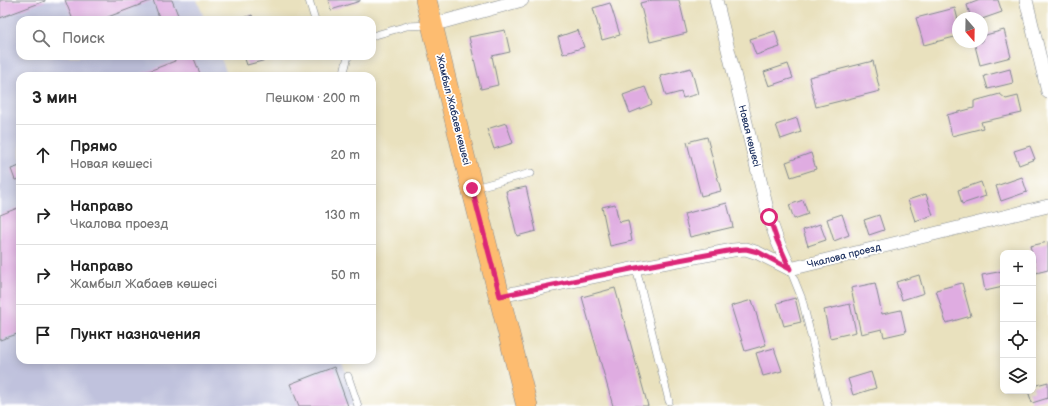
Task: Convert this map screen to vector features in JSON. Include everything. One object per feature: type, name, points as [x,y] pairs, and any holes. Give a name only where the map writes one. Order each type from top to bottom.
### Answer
[{"type":"main road","name":"Жамбыл Жабаев көшесі","points":[[426,0],[527,406]]},
{"type":"street","points":[[432,25],[522,0]]},
{"type":"street","name":"Новая көшесі","points":[[716,0],[769,217],[790,269]]},
{"type":"street","points":[[1026,0],[1048,92]]},
{"type":"street","name":"Чкалова проезд","points":[[790,269],[1048,206]]},
{"type":"street","points":[[500,296],[733,250],[746,249],[758,252],[790,269]]},
{"type":"lane","points":[[309,0],[314,16]]},
{"type":"lane","points":[[376,35],[407,26],[432,25]]},
{"type":"lane","points":[[344,72],[347,60]]},
{"type":"lane","points":[[472,188],[531,174]]},
{"type":"lane","points":[[636,268],[669,401]]},
{"type":"lane","points":[[790,269],[802,299],[828,406]]},
{"type":"lane","points":[[348,376],[358,406]]},
{"type":"shaded area","points":[[0,0],[197,0],[203,16],[16,16],[16,60],[222,60],[226,72],[16,72],[16,364],[343,364],[360,406],[0,406]]},
{"type":"building","points":[[0,0],[45,0],[45,1],[0,18]]},
{"type":"building","points":[[65,0],[153,0],[111,16],[71,16]]},
{"type":"building","points":[[153,0],[172,0],[178,16],[159,16]]},
{"type":"building","points":[[328,0],[360,0],[360,1],[331,10]]},
{"type":"building","points":[[652,0],[679,0],[687,33],[650,42],[640,3]]},
{"type":"building","points":[[980,0],[998,0],[1002,12],[988,17],[988,12],[969,12],[967,5]]},
{"type":"building","points":[[610,3],[620,35],[602,40],[593,8]]},
{"type":"building","points":[[955,8],[956,12],[952,12],[952,38],[924,45],[916,18]]},
{"type":"building","points":[[505,30],[510,52],[492,56],[498,85],[481,89],[469,37]]},
{"type":"building","points":[[578,30],[584,47],[563,54],[558,37]]},
{"type":"building","points":[[1004,30],[1011,57],[980,65],[976,48],[988,48],[988,34]]},
{"type":"building","points":[[775,31],[780,47],[756,55],[750,39]]},
{"type":"building","points":[[195,60],[199,72],[146,72],[175,61]]},
{"type":"building","points":[[245,60],[266,60],[247,65]]},
{"type":"building","points":[[873,61],[880,91],[816,107],[809,77]]},
{"type":"building","points":[[788,64],[793,78],[769,86],[764,72]]},
{"type":"building","points":[[691,68],[698,94],[683,98],[681,92],[666,96],[660,76]]},
{"type":"building","points":[[1010,69],[1013,83],[988,89],[984,76]]},
{"type":"building","points":[[645,87],[652,104],[630,113],[623,95]]},
{"type":"building","points":[[1000,94],[1006,99],[1018,96],[1022,113],[981,122],[983,128],[952,136],[947,115],[974,108],[974,101]]},
{"type":"building","points":[[797,118],[801,132],[781,139],[776,125]]},
{"type":"building","points":[[506,123],[513,143],[494,149],[487,129]]},
{"type":"building","points":[[707,137],[721,191],[701,196],[687,142]]},
{"type":"building","points":[[1030,146],[1035,159],[1019,165],[1014,151]]},
{"type":"building","points":[[811,153],[816,169],[791,177],[786,162]]},
{"type":"building","points":[[16,167],[16,180],[15,180],[11,169]]},
{"type":"building","points":[[1022,177],[1027,192],[1001,201],[996,186]]},
{"type":"building","points":[[981,182],[986,196],[962,204],[958,190]]},
{"type":"building","points":[[526,187],[536,231],[517,236],[506,191]]},
{"type":"building","points":[[926,194],[933,215],[915,221],[908,200]]},
{"type":"building","points":[[803,200],[808,214],[794,219],[789,205]]},
{"type":"building","points":[[727,203],[733,227],[690,237],[684,214]]},
{"type":"building","points":[[615,204],[619,222],[628,220],[632,241],[610,246],[602,207]]},
{"type":"building","points":[[16,209],[16,334],[0,340],[0,215]]},
{"type":"building","points":[[842,214],[849,235],[834,241],[827,219]]},
{"type":"building","points":[[879,215],[884,230],[869,235],[864,220]]},
{"type":"building","points":[[820,224],[826,240],[808,246],[803,230]]},
{"type":"building","points":[[1048,242],[1048,270],[1036,273],[1036,250],[1031,250],[1030,246]]},
{"type":"building","points":[[1000,272],[1000,288],[985,291],[982,275]]},
{"type":"building","points":[[919,275],[924,293],[902,300],[896,282]]},
{"type":"building","points":[[875,283],[882,314],[901,310],[906,332],[884,337],[882,329],[861,334],[851,288]]},
{"type":"building","points":[[962,283],[971,316],[946,323],[936,290]]},
{"type":"building","points":[[615,288],[648,406],[613,406],[582,297]]},
{"type":"building","points":[[795,298],[801,322],[784,326],[777,303]]},
{"type":"building","points":[[752,300],[766,345],[745,351],[731,306]]},
{"type":"building","points":[[850,304],[856,332],[830,338],[824,310]]},
{"type":"building","points":[[774,348],[782,371],[763,376],[756,353]]},
{"type":"building","points":[[334,367],[348,406],[299,406],[290,384]]},
{"type":"building","points":[[871,372],[876,388],[853,395],[848,379]]},
{"type":"building","points":[[1048,382],[1048,398],[1032,403],[1029,394],[1036,394],[1036,385]]},
{"type":"route","points":[[472,188],[500,296],[733,250],[746,249],[758,252],[790,269],[769,217]]}]
